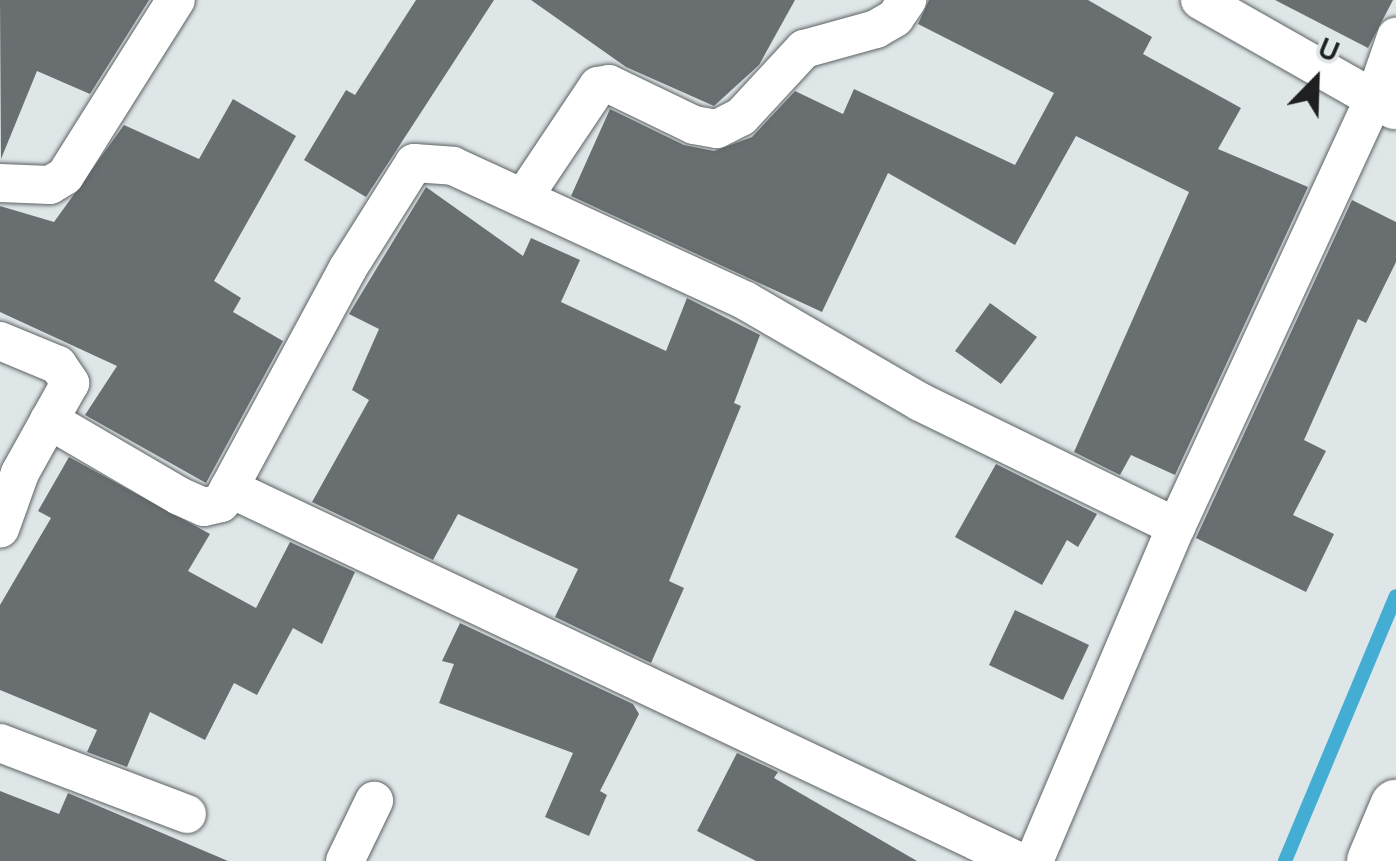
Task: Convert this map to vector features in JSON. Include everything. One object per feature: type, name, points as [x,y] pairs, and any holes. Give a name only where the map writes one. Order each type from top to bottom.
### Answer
[{"type":"main road","points":[[1374,861],[1396,806]]},
{"type":"street","points":[[0,183],[50,185],[64,176],[176,0]]},
{"type":"street","points":[[522,198],[598,86],[609,84],[694,125],[717,129],[740,117],[804,50],[876,29],[895,18],[907,0]]},
{"type":"street","points":[[1200,0],[1386,104]]},
{"type":"street","points":[[1034,861],[1176,528],[1386,104],[1396,38]]},
{"type":"street","points":[[49,420],[204,507],[220,502],[348,268],[414,162],[453,166],[746,301],[920,402],[1176,528]]},
{"type":"street","points":[[0,341],[67,374],[70,383],[49,420],[0,530]]},
{"type":"street","points":[[229,488],[1018,861]]},
{"type":"street","points":[[0,744],[187,814]]},
{"type":"street","points":[[344,861],[374,801]]},
{"type":"building","points":[[0,0],[149,0],[90,94],[37,71],[1,159]]},
{"type":"building","points":[[416,0],[494,0],[366,197],[304,160],[346,90],[355,95]]},
{"type":"building","points":[[531,0],[795,0],[759,65],[714,106],[626,67]]},
{"type":"building","points":[[929,0],[1088,0],[1152,37],[1143,54],[1241,108],[1218,149],[1308,187],[1175,475],[1131,455],[1120,475],[1074,452],[1189,192],[1076,136],[1015,245],[888,173],[822,312],[571,196],[610,109],[684,145],[714,151],[752,137],[795,91],[843,114],[854,89],[1015,165],[1054,93],[918,24]]},
{"type":"building","points":[[1275,0],[1393,0],[1368,48]]},
{"type":"building","points":[[233,99],[296,136],[214,281],[241,298],[233,312],[283,341],[206,483],[85,415],[117,366],[0,312],[0,206],[54,222],[124,125],[199,159]]},
{"type":"building","points":[[426,187],[523,256],[531,238],[580,260],[561,302],[666,351],[687,298],[760,335],[734,403],[741,406],[669,581],[684,588],[651,663],[555,617],[578,569],[458,514],[433,560],[312,502],[369,400],[352,390],[379,329],[349,314]]},
{"type":"building","points":[[1352,200],[1396,222],[1396,262],[1366,323],[1358,319],[1304,440],[1326,451],[1293,515],[1334,534],[1306,592],[1196,538]]},
{"type":"building","points":[[990,303],[1037,337],[1001,384],[955,351]]},
{"type":"building","points":[[69,457],[210,534],[188,571],[256,608],[290,542],[355,572],[322,644],[293,628],[257,695],[234,683],[205,740],[150,712],[127,767],[87,752],[97,730],[0,690],[0,605],[51,518],[38,511]]},
{"type":"building","points":[[996,464],[1097,514],[1078,547],[1067,540],[1042,585],[955,537]]},
{"type":"building","points":[[1015,610],[1089,645],[1063,700],[989,665]]},
{"type":"building","points":[[460,623],[633,704],[639,714],[600,791],[607,795],[589,836],[545,817],[573,753],[439,703],[454,664],[442,661]]},
{"type":"building","points":[[737,753],[778,772],[774,778],[917,861],[756,861],[697,831]]},
{"type":"building","points":[[0,791],[59,814],[68,793],[228,861],[0,861]]},
{"type":"waterway","points":[[1285,861],[1396,596]]}]
